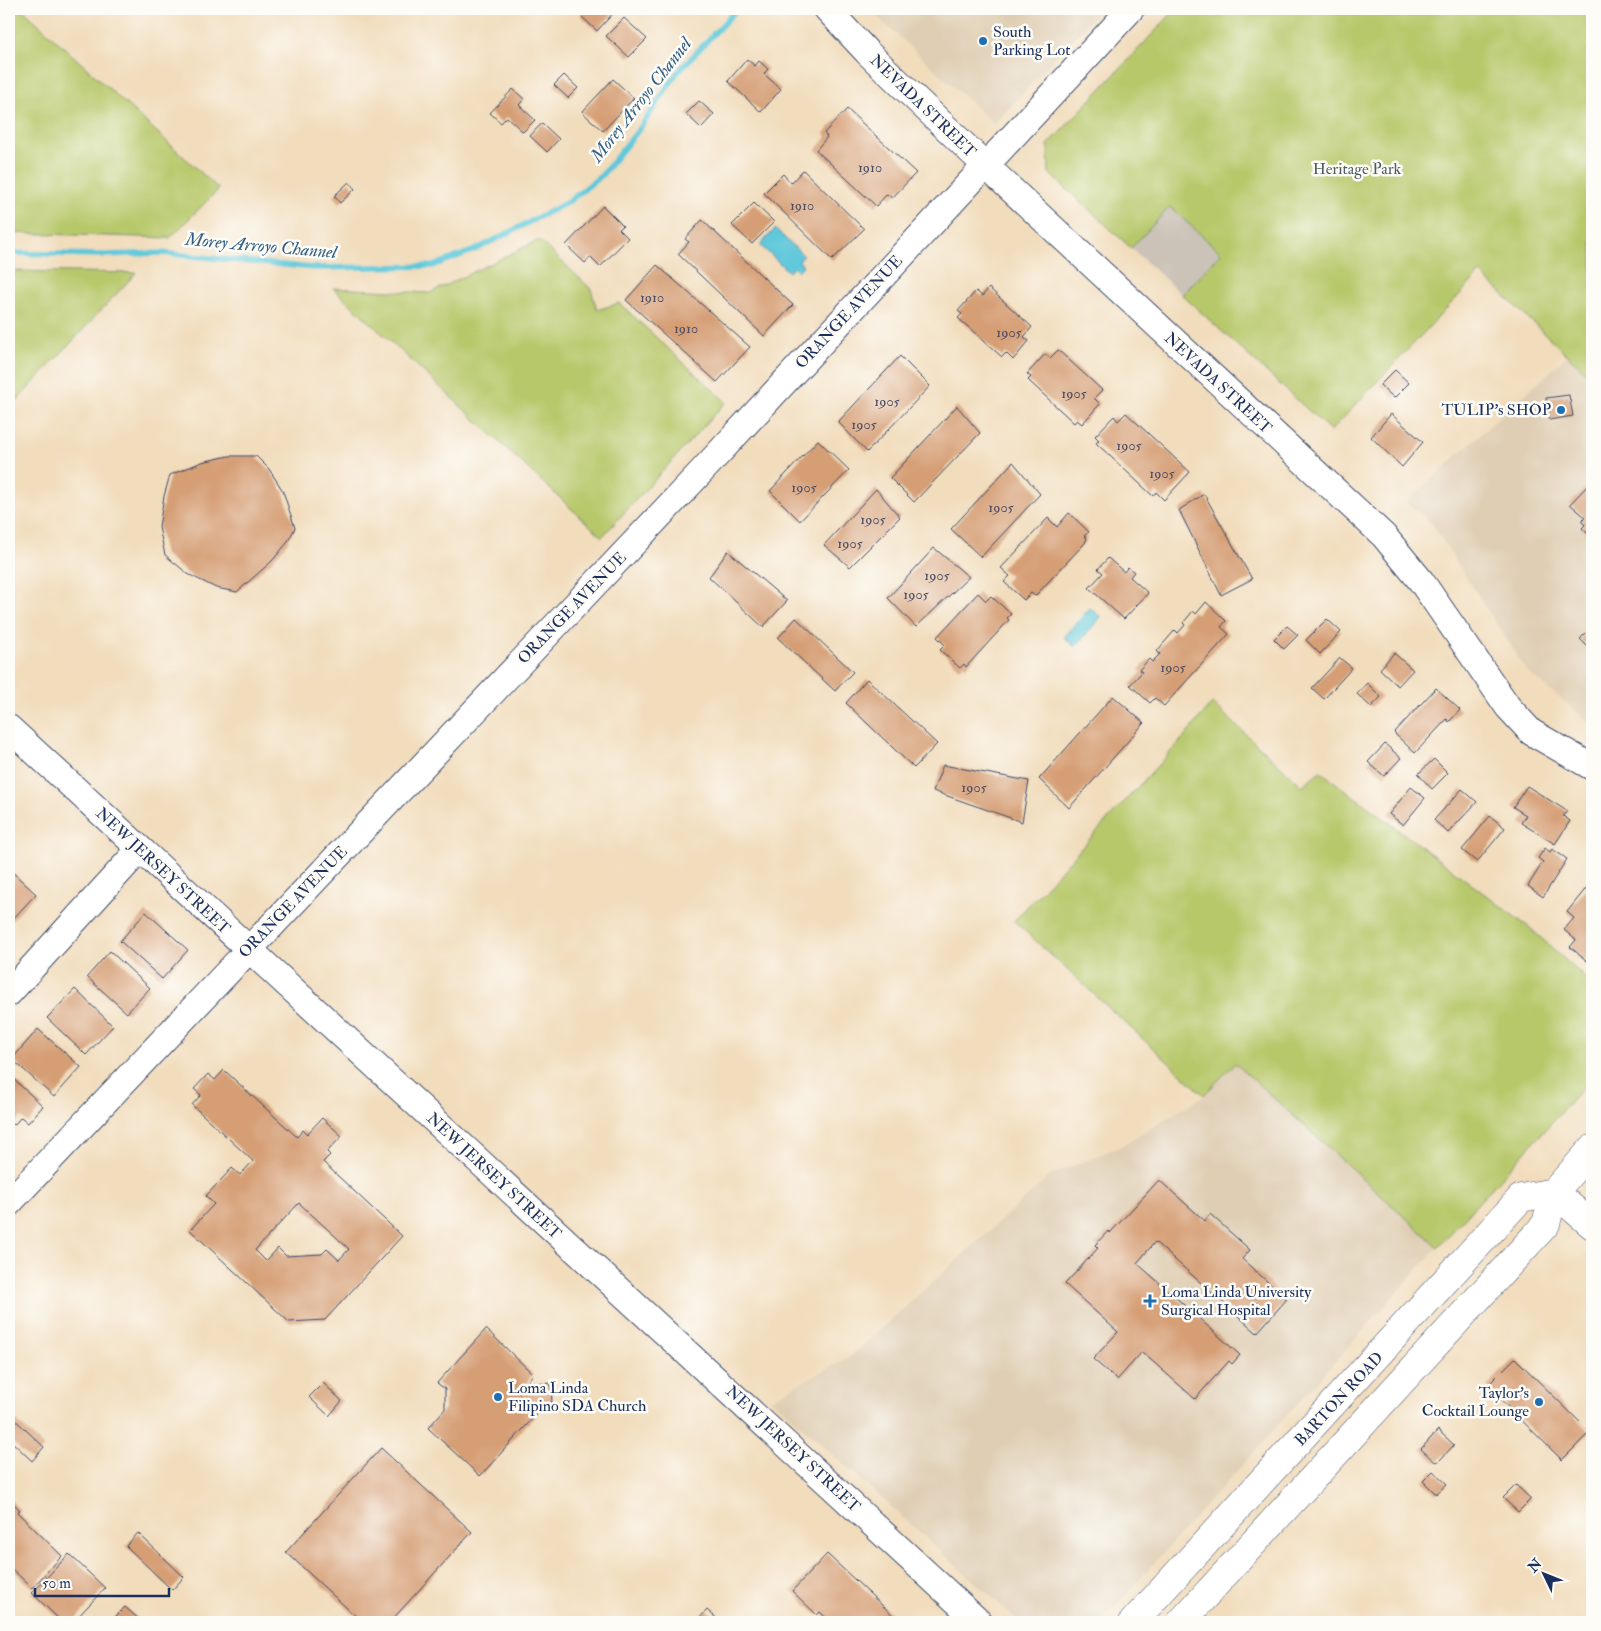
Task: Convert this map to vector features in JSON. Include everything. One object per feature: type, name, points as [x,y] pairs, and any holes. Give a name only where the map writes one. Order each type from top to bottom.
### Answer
[{"type":"main road","name":"BARTON ROAD","points":[[1180,1622],[1546,1224],[1554,1192],[1592,1149]]},
{"type":"main road","name":"BARTON ROAD","points":[[1133,1622],[1521,1198],[1554,1192]]},
{"type":"main road","points":[[1554,1192],[1592,1225]]},
{"type":"street","name":"NEVADA STREET","points":[[826,9],[867,52],[985,165],[1384,536],[1421,581],[1508,707],[1531,732],[1592,767]]},
{"type":"street","name":"ORANGE AVENUE","points":[[9,1203],[706,467],[1131,9]]},
{"type":"street","name":"NEW JERSEY STREET","points":[[9,728],[980,1622]]},
{"type":"street","points":[[9,993],[140,849]]},
{"type":"shaded area","points":[[869,9],[1101,9],[994,124]]},
{"type":"shaded area","points":[[1170,207],[1221,254],[1182,295],[1131,248]]},
{"type":"shaded area","points":[[1568,355],[1592,378],[1592,724],[1528,672],[1431,523],[1406,502]]},
{"type":"shaded area","name":"Loma Linda University Surgical Hospital","points":[[1235,1063],[1438,1247],[1101,1622],[1019,1622],[771,1399],[851,1356],[1051,1175],[1119,1147],[1204,1096]]},
{"type":"green space","points":[[9,9],[22,9],[219,189],[170,238],[9,233]]},
{"type":"green space","name":"Heritage Park","points":[[1176,9],[1592,9],[1592,378],[1480,273],[1331,431],[1182,295],[1221,253],[1170,207],[1131,248],[1049,173],[1048,145]]},
{"type":"green space","points":[[539,240],[591,289],[597,310],[619,303],[726,402],[602,537],[333,288],[430,293]]},
{"type":"green space","points":[[9,271],[136,273],[9,409]]},
{"type":"green space","points":[[1212,703],[1302,786],[1320,771],[1530,928],[1592,984],[1592,1078],[1438,1247],[1235,1063],[1204,1095],[1014,921],[1186,735]]},
{"type":"water","points":[[775,229],[804,256],[799,261],[803,266],[798,271],[794,267],[789,272],[760,245]]},
{"type":"water","points":[[1090,608],[1101,617],[1075,647],[1064,637]]},
{"type":"building","points":[[587,9],[617,9],[597,31],[580,15]]},
{"type":"building","points":[[624,18],[647,39],[629,57],[606,36]]},
{"type":"building","points":[[747,59],[755,66],[759,61],[768,69],[764,74],[781,89],[761,112],[728,81]]},
{"type":"building","points":[[564,75],[578,88],[568,98],[554,85]]},
{"type":"building","points":[[613,79],[634,98],[603,131],[582,112]]},
{"type":"building","points":[[513,89],[524,99],[519,105],[535,120],[523,132],[507,117],[501,123],[490,113]]},
{"type":"building","points":[[699,101],[714,114],[701,128],[686,114]]},
{"type":"building","points":[[847,109],[916,173],[892,198],[887,194],[876,206],[816,150],[827,137],[824,133]]},
{"type":"building","points":[[542,123],[559,139],[547,152],[530,136]]},
{"type":"building","points":[[803,170],[864,229],[832,260],[764,193],[783,174],[791,183]]},
{"type":"building","points":[[349,182],[355,189],[340,203],[334,196]]},
{"type":"building","points":[[754,203],[774,222],[752,244],[732,225]]},
{"type":"building","points":[[603,206],[623,226],[619,229],[628,238],[600,267],[590,257],[585,263],[566,245]]},
{"type":"building","points":[[702,220],[793,305],[764,336],[678,254],[689,242],[685,239]]},
{"type":"building","points":[[657,265],[750,347],[717,382],[626,300]]},
{"type":"building","points":[[989,288],[1032,327],[1024,337],[1029,341],[1013,360],[1006,353],[1002,357],[958,318],[962,314],[958,311],[976,291],[982,296]]},
{"type":"building","points":[[1058,350],[1102,390],[1094,398],[1100,404],[1082,424],[1077,420],[1074,423],[1028,380],[1031,377],[1027,374],[1045,354],[1050,358]]},
{"type":"building","points":[[900,356],[930,386],[867,452],[838,422]]},
{"type":"building","points":[[1395,370],[1409,383],[1394,398],[1380,385]]},
{"type":"building","points":[[1569,395],[1573,416],[1549,420],[1546,398]]},
{"type":"building","points":[[957,406],[980,433],[914,502],[890,478]]},
{"type":"building","points":[[1126,413],[1190,472],[1164,500],[1156,492],[1153,496],[1096,443],[1099,440],[1095,436],[1114,416],[1118,421]]},
{"type":"building","points":[[1391,414],[1423,442],[1402,467],[1371,437]]},
{"type":"building","points":[[818,440],[849,470],[800,521],[770,491]]},
{"type":"building","points":[[229,456],[256,456],[269,469],[283,491],[295,528],[287,543],[272,561],[237,592],[216,588],[188,574],[165,555],[159,527],[164,496],[170,475],[202,462]]},
{"type":"building","points":[[1013,462],[1040,494],[981,557],[951,529]]},
{"type":"building","points":[[1592,481],[1592,538],[1582,528],[1585,525],[1581,521],[1585,517],[1570,504]]},
{"type":"building","points":[[876,489],[900,517],[850,567],[824,545]]},
{"type":"building","points":[[1204,494],[1252,579],[1221,595],[1179,510]]},
{"type":"building","points":[[1069,513],[1089,532],[1084,536],[1087,538],[1085,543],[1035,596],[1031,593],[1024,600],[1004,582],[1010,576],[1001,568],[1048,518],[1057,527]]},
{"type":"building","points":[[934,548],[969,577],[916,627],[888,598]]},
{"type":"building","points":[[728,551],[787,601],[763,627],[709,577]]},
{"type":"building","points":[[1108,558],[1124,572],[1128,567],[1134,572],[1130,577],[1148,593],[1124,619],[1089,588],[1103,573],[1098,569]]},
{"type":"building","points":[[978,593],[986,601],[991,596],[1011,614],[1007,618],[1009,620],[966,667],[964,664],[960,668],[940,650],[945,645],[937,637]]},
{"type":"building","points":[[1206,602],[1226,621],[1221,627],[1229,634],[1164,706],[1155,698],[1150,703],[1130,685],[1142,672],[1139,670],[1149,659],[1152,662],[1160,654],[1157,651],[1175,630],[1178,633],[1185,625],[1183,623],[1193,611],[1196,614]]},
{"type":"building","points":[[796,618],[853,672],[835,691],[778,638]]},
{"type":"building","points":[[1327,619],[1341,632],[1320,654],[1306,640]]},
{"type":"building","points":[[1287,626],[1298,635],[1284,649],[1274,639]]},
{"type":"building","points":[[1592,627],[1592,651],[1580,639]]},
{"type":"building","points":[[1394,653],[1413,670],[1398,686],[1380,669]]},
{"type":"building","points":[[1340,658],[1352,668],[1324,699],[1312,688]]},
{"type":"building","points":[[867,679],[937,744],[914,768],[846,703]]},
{"type":"building","points":[[1367,683],[1381,697],[1371,707],[1357,694]]},
{"type":"building","points":[[1436,688],[1460,710],[1449,722],[1447,719],[1415,753],[1394,733]]},
{"type":"building","points":[[1113,696],[1144,723],[1069,808],[1039,779]]},
{"type":"building","points":[[1385,744],[1401,758],[1384,776],[1368,762]]},
{"type":"building","points":[[1434,759],[1448,773],[1432,789],[1418,774]]},
{"type":"building","points":[[943,765],[1029,781],[1022,822],[933,791]]},
{"type":"building","points":[[1527,786],[1567,811],[1563,816],[1570,821],[1555,844],[1521,823],[1526,815],[1513,807]]},
{"type":"building","points":[[1411,787],[1425,798],[1403,825],[1389,814]]},
{"type":"building","points":[[1462,789],[1477,802],[1448,833],[1434,820]]},
{"type":"building","points":[[1490,816],[1505,828],[1477,862],[1462,850]]},
{"type":"building","points":[[1545,848],[1550,852],[1552,849],[1567,859],[1543,897],[1528,886],[1543,862],[1538,858]]},
{"type":"building","points":[[9,869],[36,894],[11,921],[9,919]]},
{"type":"building","points":[[1592,881],[1592,965],[1570,947],[1576,940],[1564,930],[1574,918],[1567,912]]},
{"type":"building","points":[[146,912],[188,950],[162,979],[120,941]]},
{"type":"building","points":[[110,951],[150,988],[127,1013],[87,977]]},
{"type":"building","points":[[75,989],[113,1026],[86,1055],[47,1018]]},
{"type":"building","points":[[38,1029],[81,1067],[54,1097],[12,1059]]},
{"type":"building","points":[[224,1070],[297,1137],[303,1130],[307,1134],[322,1118],[342,1136],[327,1152],[330,1155],[323,1162],[402,1236],[325,1320],[289,1322],[190,1230],[214,1204],[206,1196],[232,1168],[240,1175],[253,1161],[192,1105],[201,1095],[194,1089],[208,1074],[215,1080]],"holes":[[[299,1203],[349,1249],[339,1260],[327,1249],[322,1254],[286,1256],[278,1248],[266,1261],[255,1250]]]},
{"type":"building","points":[[9,1075],[43,1106],[28,1123],[21,1117],[14,1125],[9,1121]]},
{"type":"building","points":[[1159,1180],[1205,1221],[1210,1214],[1250,1250],[1242,1259],[1287,1299],[1257,1333],[1155,1242],[1137,1263],[1240,1355],[1232,1364],[1229,1361],[1195,1399],[1142,1352],[1117,1380],[1093,1359],[1118,1332],[1065,1284],[1098,1248],[1095,1245],[1108,1231],[1110,1233]]},
{"type":"building","name":"Loma Linda Filipino SDA Church","points":[[486,1329],[533,1374],[525,1385],[551,1383],[552,1405],[526,1406],[536,1415],[480,1476],[428,1428],[445,1409],[445,1389],[437,1383]]},
{"type":"building","points":[[1515,1358],[1590,1432],[1562,1460],[1487,1386]]},
{"type":"building","points":[[323,1383],[342,1401],[329,1416],[309,1397]]},
{"type":"building","points":[[9,1414],[44,1447],[32,1461],[9,1439]]},
{"type":"building","points":[[1438,1430],[1454,1445],[1439,1461],[1435,1462],[1421,1449]]},
{"type":"building","points":[[381,1448],[472,1532],[390,1622],[362,1622],[286,1552]]},
{"type":"building","points":[[1433,1471],[1447,1484],[1436,1494],[1423,1481]]},
{"type":"building","points":[[1516,1485],[1531,1499],[1518,1512],[1503,1498]]},
{"type":"building","points":[[9,1499],[20,1510],[17,1512],[62,1556],[32,1588],[9,1566]]},
{"type":"building","points":[[138,1533],[184,1577],[172,1590],[126,1546]]},
{"type":"building","points":[[69,1554],[105,1588],[73,1622],[62,1622],[32,1593]]},
{"type":"building","points":[[827,1554],[898,1620],[896,1622],[831,1622],[820,1612],[817,1615],[792,1591]]},
{"type":"building","points":[[125,1607],[142,1622],[110,1622]]},
{"type":"building","points":[[707,1610],[721,1622],[696,1622]]},
{"type":"waterway","name":"Morey Arroyo Channel","points":[[9,253],[103,255],[162,253],[314,268],[433,266],[477,249],[568,202],[602,175],[640,128],[677,73],[737,9]]},
{"type":"place","name":"South Parking Lot","points":[[983,41]]},
{"type":"place","name":"TULIP's SHOP","points":[[1561,410]]},
{"type":"place","name":"Loma Linda University Surgical Hospital","points":[[1150,1301]]},
{"type":"place","name":"Loma Linda Filipino SDA Church","points":[[498,1397]]},
{"type":"place","name":"Taylor's Cocktail Lounge","points":[[1539,1402]]}]
